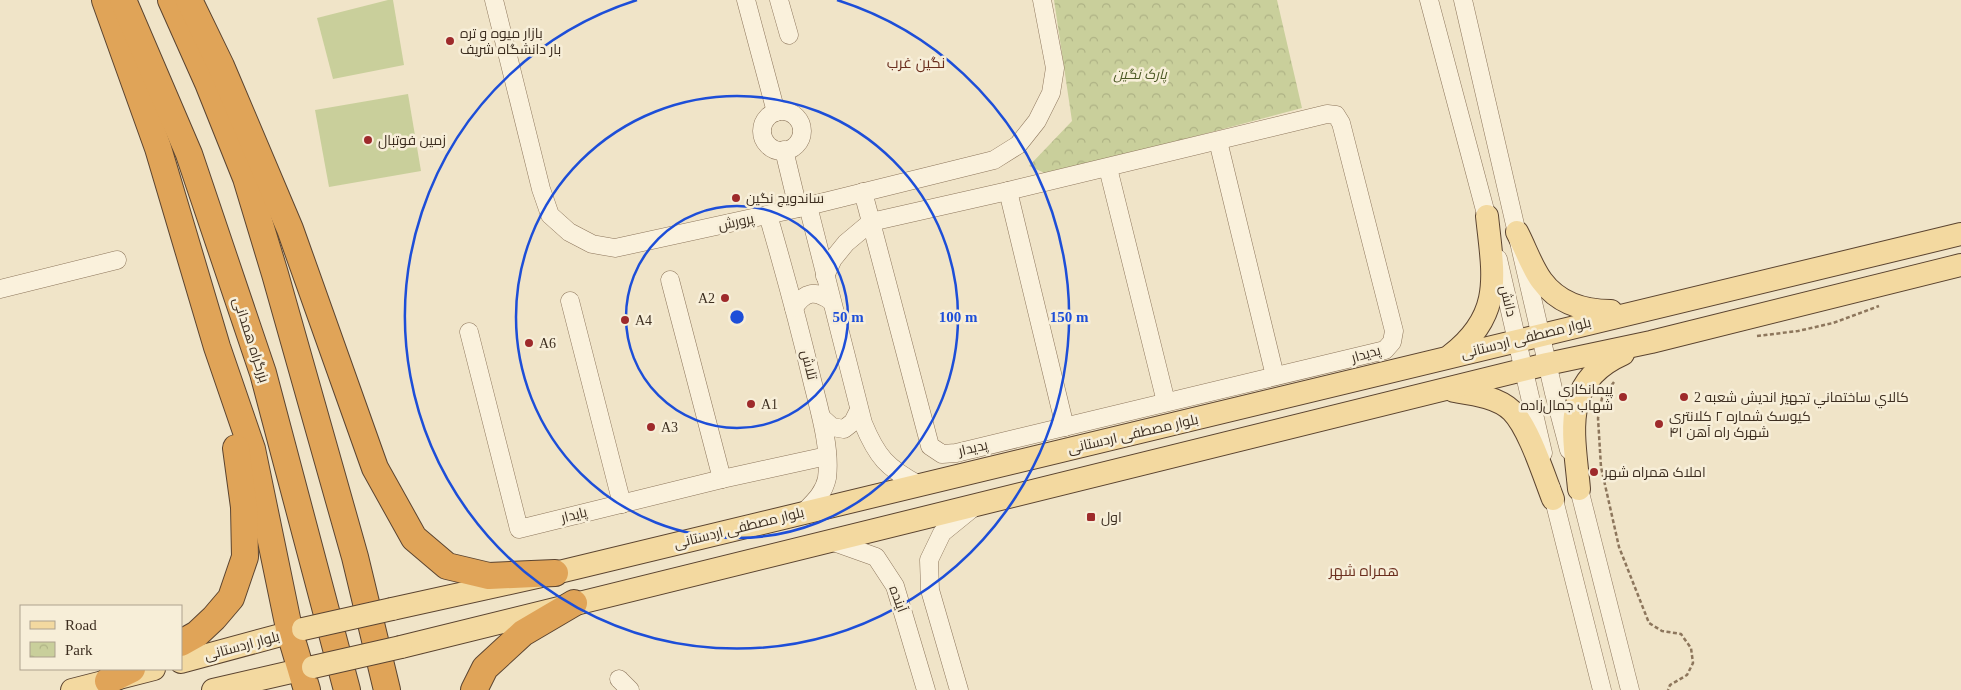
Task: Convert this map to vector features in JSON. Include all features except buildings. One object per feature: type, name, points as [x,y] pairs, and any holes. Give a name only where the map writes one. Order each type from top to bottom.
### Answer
[{"type":"highway","points":[[105,0],[158,148],[218,346],[252,449],[297,631],[306,676]]},
{"type":"highway","name":"بزرگراه همدانی","points":[[123,0],[189,154],[263,373],[347,690]]},
{"type":"highway","points":[[171,0],[208,83],[246,178],[355,557],[388,690]]},
{"type":"highway","points":[[189,0],[221,66],[290,229],[375,468],[414,538],[446,566],[489,576],[555,573]]},
{"type":"highway","points":[[182,642],[197,634],[231,598],[245,557],[244,507],[235,441],[218,346]]},
{"type":"highway","points":[[474,690],[485,668],[523,633],[574,603]]},
{"type":"highway","points":[[108,681],[130,670]]},
{"type":"main road","points":[[1446,358],[1468,342],[1480,325],[1490,302],[1493,274],[1487,216]]},
{"type":"main road","points":[[1517,232],[1542,281],[1563,301],[1586,310],[1637,310]]},
{"type":"main road","name":"بلوار مصطفی اردستانی","points":[[297,631],[555,573],[1392,372],[1637,310],[1961,234]]},
{"type":"main road","points":[[213,690],[306,676],[401,647],[574,603],[974,507],[1547,364],[1651,342],[1961,265]]},
{"type":"main road","points":[[1579,489],[1573,422],[1578,396],[1595,370],[1619,356],[1651,342]]},
{"type":"main road","points":[[1392,372],[1403,374],[1410,382],[1410,392],[1401,400]]},
{"type":"main road","points":[[1446,390],[1490,399],[1511,410],[1522,423],[1553,499]]},
{"type":"main road","name":"بلوار اردستانی","points":[[182,662],[297,631]]},
{"type":"main road","points":[[72,690],[150,670]]},
{"type":"street","name":"پرورش","points":[[494,0],[541,189],[550,214],[569,232],[592,244],[615,248],[803,207],[994,160],[1018,145],[1038,121],[1051,93],[1055,68],[1042,0]]},
{"type":"street","points":[[746,0],[776,112]]},
{"type":"street","points":[[779,0],[789,35]]},
{"type":"street","name":"دانش","points":[[1429,0],[1487,216],[1518,340],[1553,499],[1602,690]]},
{"type":"street","name":"دانش","points":[[1463,0],[1547,364],[1630,690]]},
{"type":"street","points":[[782,111],[794,115],[801,126],[802,132],[793,148],[784,150],[775,150],[769,146],[762,130],[766,118],[782,111]]},
{"type":"street","name":"پدیدار","points":[[825,276],[833,259],[846,243],[871,222],[1108,168],[1327,114],[1336,115],[1341,123],[1394,331],[1392,342],[1385,350],[956,453],[942,454],[930,446],[871,222]]},
{"type":"street","points":[[1218,141],[1275,376]]},
{"type":"street","points":[[784,150],[825,276],[858,410],[871,442],[883,460],[899,474],[919,485]]},
{"type":"street","points":[[1108,168],[1166,402]]},
{"type":"street","points":[[1008,191],[1065,427]]},
{"type":"street","points":[[863,192],[871,222]]},
{"type":"street","name":"تلاش","points":[[768,215],[822,418],[827,456],[827,478],[820,495],[804,512]]},
{"type":"street","points":[[0,289],[117,260]]},
{"type":"street","points":[[670,280],[722,479]]},
{"type":"street","points":[[794,308],[801,298],[810,293],[822,295],[831,301]]},
{"type":"street","points":[[570,301],[622,504]]},
{"type":"street","name":"پایدار","points":[[468,332],[519,529],[722,479],[827,456]]},
{"type":"street","points":[[822,418],[832,427],[844,429],[853,422],[858,410]]},
{"type":"street","points":[[959,690],[930,590],[929,560],[942,533],[974,507]]},
{"type":"street","name":"آینده","points":[[831,541],[876,557],[895,586],[926,690]]},
{"type":"path","points":[[1754,336],[1798,331],[1833,323],[1886,303]]},
{"type":"path","points":[[1615,381],[1602,398],[1598,418],[1601,466],[1619,547],[1649,623],[1662,630],[1680,634],[1691,648],[1693,663],[1687,675],[1670,684],[1668,690]]},
{"type":"green space","points":[[393,0],[404,65],[333,79],[317,18]]},
{"type":"green space","name":"پارک نگین","points":[[1054,0],[1277,0],[1302,108],[1049,175],[1029,166],[1072,121]]},
{"type":"green space","name":"زمین فوتبال","points":[[408,94],[421,171],[329,187],[315,110]]},
{"type":"place","name":"بازار میوه و تره بار دانشگاه شریف","points":[[450,41]]},
{"type":"place","name":"زمین فوتبال","points":[[368,140]]},
{"type":"place","name":"ساندویج نگین","points":[[736,198]]},
{"type":"place","name":"A2","points":[[725,298]]},
{"type":"place","name":"A4","points":[[625,320]]},
{"type":"place","name":"A6","points":[[529,343]]},
{"type":"place","name":"پیمانکاری شهاب جمال‌زاده","points":[[1623,397]]},
{"type":"place","name":"كالاي ساختماني تجهيز انديش شعبه 2","points":[[1684,397]]},
{"type":"place","name":"A1","points":[[751,404]]},
{"type":"place","name":"کیوسک شماره ۲ کلانتری ۴۱ شهرک راه آهن","points":[[1659,424]]},
{"type":"place","name":"A3","points":[[651,427]]},
{"type":"place","name":"املاک همراه شهر","points":[[1594,472]]},
{"type":"place","name":"اول","points":[[1091,517]]},
{"type":"district","name":"نگین غرب","points":[[916,63]]},
{"type":"district","name":"همراه شهر","points":[[1364,571]]}]
